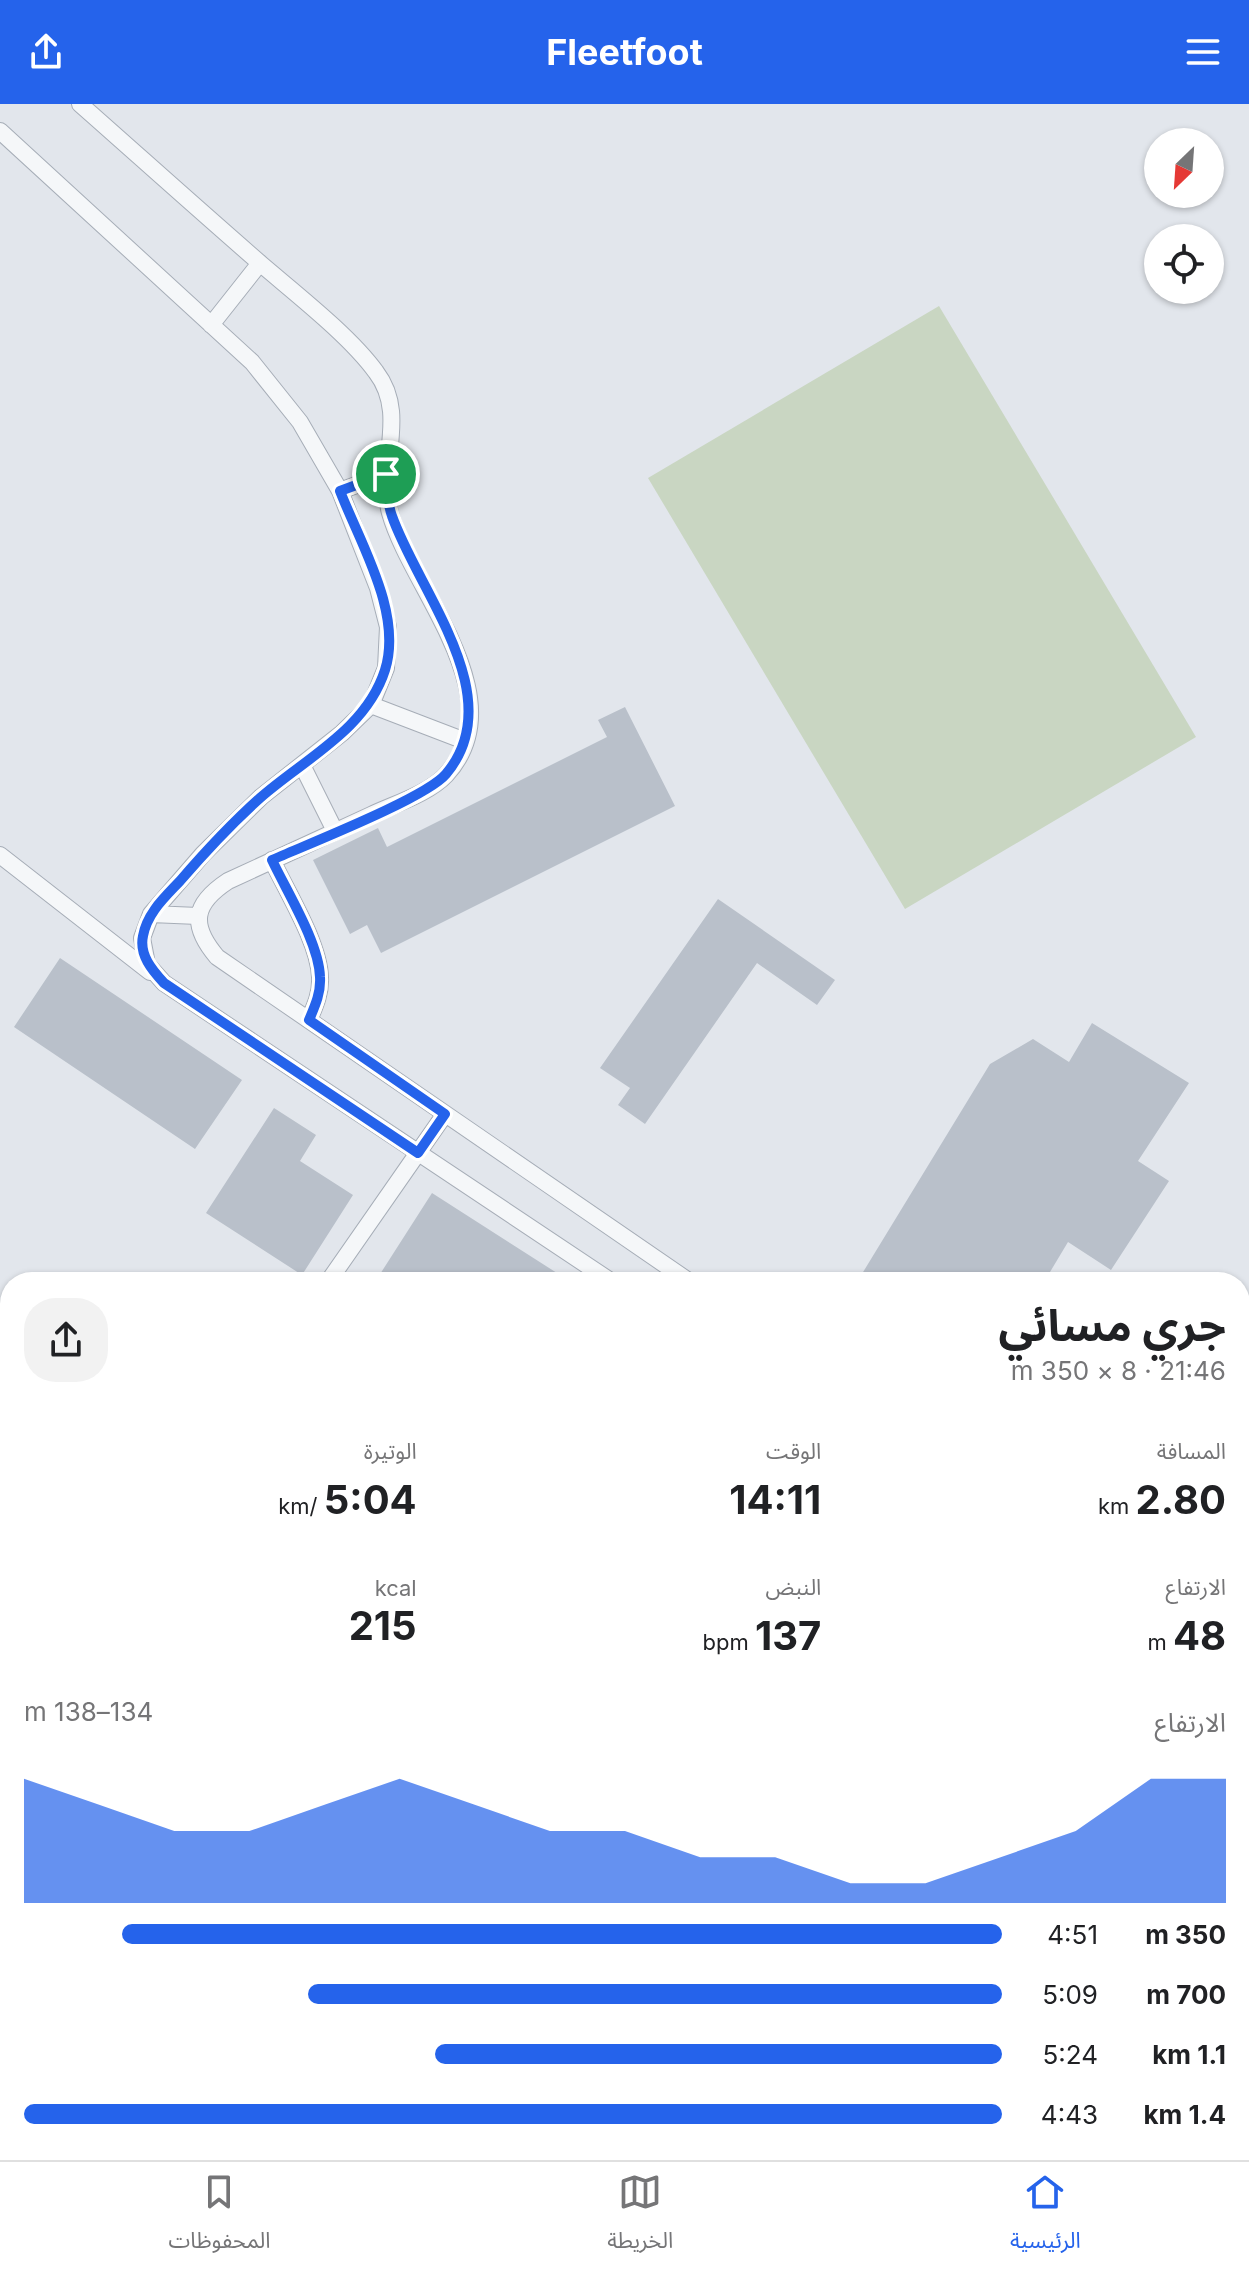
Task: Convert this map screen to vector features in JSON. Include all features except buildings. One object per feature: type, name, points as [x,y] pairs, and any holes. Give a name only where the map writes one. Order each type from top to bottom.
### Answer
[{"type":"lane","points":[[80,104],[260,263],[377,372],[392,406],[392,440],[386,474],[390,512],[462,664],[470,703],[465,741],[446,775],[412,797],[272,860],[208,894],[198,916],[202,939],[217,957],[675,1272]]},
{"type":"lane","points":[[0,131],[252,362],[300,422],[340,491],[378,588],[388,627],[386,668],[371,705],[261,797],[203,854],[151,914],[142,938],[147,964],[164,983]]},
{"type":"lane","points":[[211,325],[260,263]]},
{"type":"lane","points":[[340,491],[386,474]]},
{"type":"lane","points":[[371,705],[465,741]]},
{"type":"lane","points":[[302,765],[335,831]]},
{"type":"lane","points":[[0,855],[164,983],[597,1272]]},
{"type":"lane","points":[[272,860],[317,957],[321,978],[318,1000],[309,1020]]},
{"type":"lane","points":[[151,914],[198,916]]},
{"type":"lane","points":[[335,1272],[445,1114]]},
{"type":"green space","points":[[939,306],[1196,737],[905,909],[648,478]]},
{"type":"route","points":[[386,474],[390,512],[403,545],[462,664],[470,703],[465,741],[446,775],[412,797],[272,860],[317,957],[321,978],[318,1000],[309,1020],[445,1114],[418,1153],[164,983],[147,964],[142,938],[151,914],[203,854],[261,797],[342,733],[371,705],[386,668],[388,627],[378,588],[340,491],[386,474]]}]
